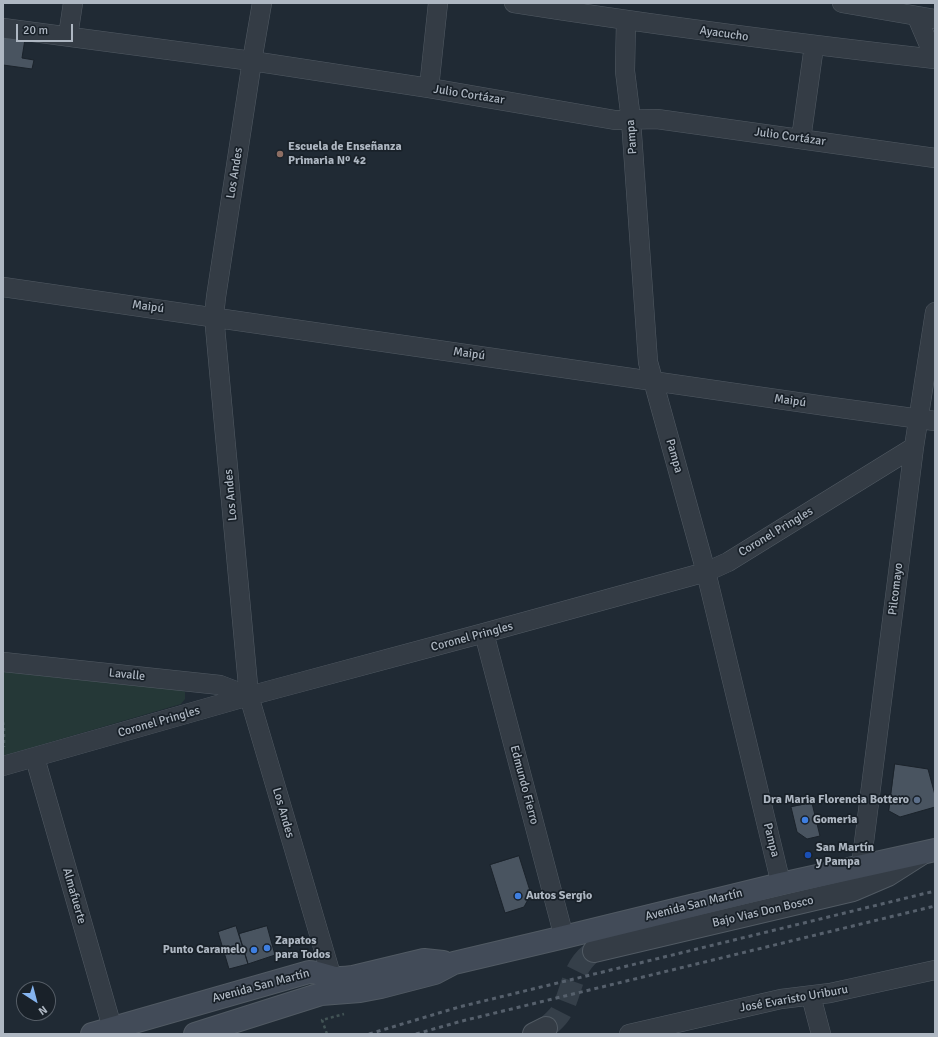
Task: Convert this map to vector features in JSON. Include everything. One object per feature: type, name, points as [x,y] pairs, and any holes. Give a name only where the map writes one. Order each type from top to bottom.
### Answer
[{"type":"main road","name":"Avenida San Martín","points":[[195,1034],[321,994],[360,991],[381,987],[435,973],[454,963],[564,938],[781,884],[930,851]]},
{"type":"main road","name":"Avenida San Martín","points":[[106,1032],[297,974],[316,972],[332,978],[341,979],[424,960],[454,963]]},
{"type":"main road","points":[[191,1034],[191,1022],[200,1018],[280,995],[289,990],[297,974]]},
{"type":"street","points":[[68,36],[72,3]]},
{"type":"street","name":"Los Andes","points":[[262,3],[214,316],[249,696],[332,978]]},
{"type":"street","points":[[429,88],[438,3]]},
{"type":"street","name":"Ayacucho","points":[[514,3],[626,21],[814,46],[935,59]]},
{"type":"street","points":[[842,3],[893,8],[926,18],[935,59]]},
{"type":"street","name":"Pampa","points":[[626,21],[625,70],[631,120],[648,362],[706,572],[781,884]]},
{"type":"street","name":"Julio Cortázar","points":[[3,28],[252,61],[429,88],[615,120],[656,119],[935,158]]},
{"type":"street","points":[[801,139],[814,46]]},
{"type":"street","name":"Maipú","points":[[3,287],[214,316],[927,420]]},
{"type":"street","name":"Pilcomayo","points":[[861,866],[914,448],[927,420],[935,312]]},
{"type":"street","name":"Coronel Pringles","points":[[3,766],[249,696],[484,634],[706,572],[734,558],[914,448]]},
{"type":"street","name":"Edmundo Fierro","points":[[484,634],[564,938]]},
{"type":"street","name":"Lavalle","points":[[3,662],[220,685],[249,696]]},
{"type":"street","name":"Almafuerte","points":[[35,758],[106,1032]]},
{"type":"street","name":"Bajo Vias Don Bosco","points":[[594,951],[853,890],[888,875],[930,851]]},
{"type":"street","name":"José Evaristo Uriburu","points":[[629,1034],[781,998],[830,994],[935,970]]},
{"type":"street","points":[[811,996],[821,1034]]},
{"type":"path","points":[[327,1034],[322,1020],[348,1013]]},
{"type":"green space","points":[[3,672],[181,690],[185,692],[185,699],[181,704],[3,756]]},
{"type":"building","points":[[3,36],[25,39],[22,58],[34,60],[32,69],[3,65]]},
{"type":"building","points":[[895,764],[928,769],[935,795],[935,807],[900,817],[889,811]]},
{"type":"building","name":"Gomeria","points":[[812,803],[820,836],[807,839],[797,832],[791,807]]},
{"type":"building","points":[[519,856],[531,894],[524,907],[505,913],[490,865]]},
{"type":"building","points":[[236,926],[248,964],[229,969],[218,932]]},
{"type":"building","points":[[267,926],[275,955],[248,964],[239,934]]},
{"type":"tunnel","points":[[546,1028],[560,1014],[565,1004],[573,979],[581,964],[586,957],[594,951]]},
{"type":"railway","points":[[369,1034],[459,1007],[935,891]]},
{"type":"railway","points":[[416,1034],[462,1021],[935,906]]},
{"type":"place","name":"Escuela de Enseñanza Primaria Nº 42","points":[[280,154]]},
{"type":"place","name":"Dra Maria Florencia Bottero","points":[[917,800]]},
{"type":"place","name":"Gomeria","points":[[805,820]]},
{"type":"place","name":"San Martín y Pampa","points":[[808,855]]},
{"type":"place","name":"Autos Sergio","points":[[518,896]]},
{"type":"place","name":"Zapatos para Todos","points":[[267,948]]},
{"type":"place","name":"Punto Caramelo","points":[[254,950]]}]
